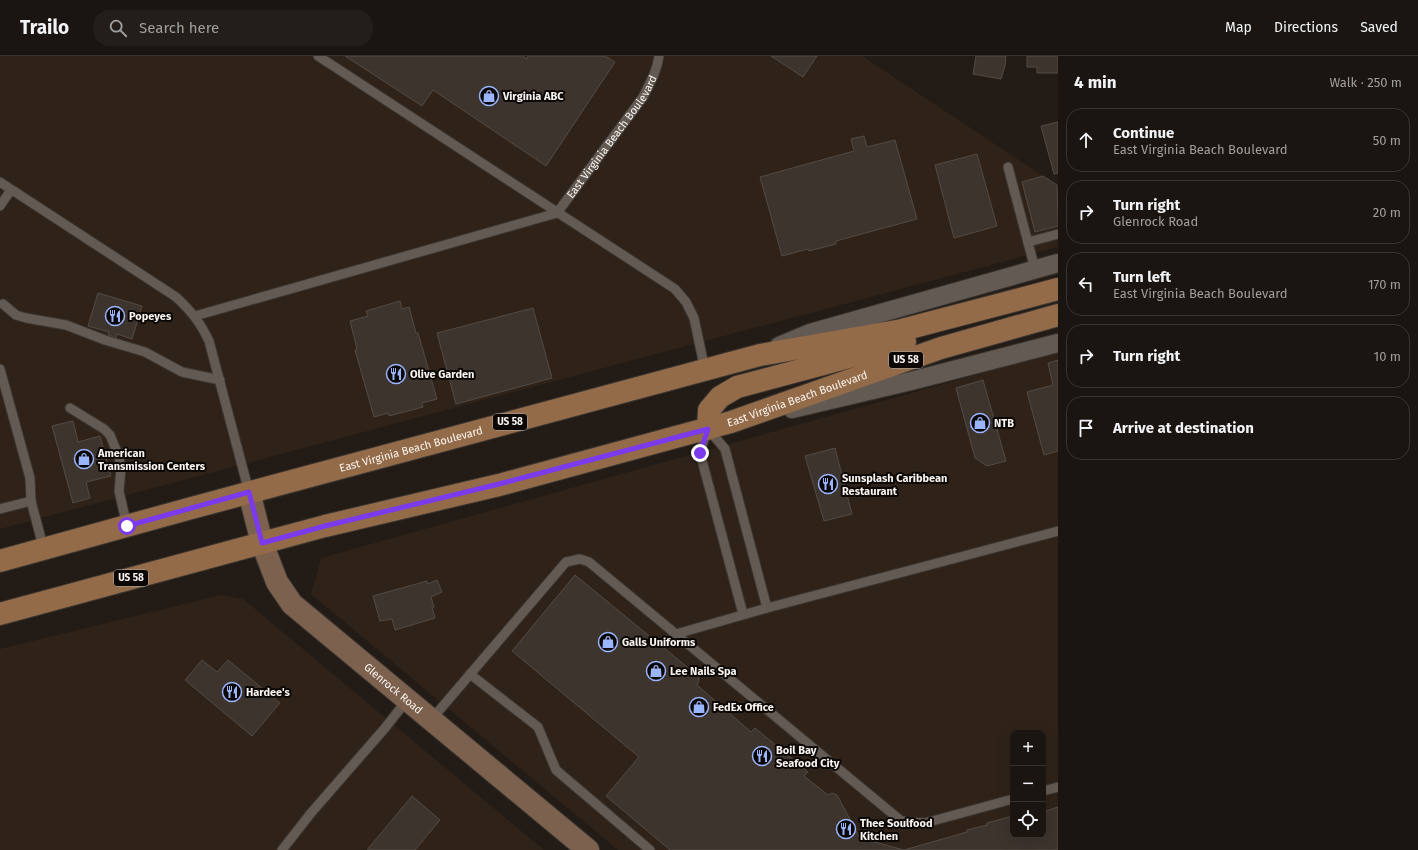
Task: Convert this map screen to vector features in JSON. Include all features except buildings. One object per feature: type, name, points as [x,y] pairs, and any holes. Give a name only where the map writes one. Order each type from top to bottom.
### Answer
[{"type":"main road","name":"East Virginia Beach Boulevard","points":[[0,561],[249,492],[760,355],[902,330],[1058,289]]},
{"type":"main road","name":"East Virginia Beach Boulevard","points":[[0,614],[325,526],[499,484],[708,429],[941,348],[1058,315]]},
{"type":"main road","points":[[708,429],[709,410],[720,397],[737,387],[900,344],[918,336],[936,321]]},
{"type":"street","points":[[760,355],[810,333],[1058,263]]},
{"type":"street","points":[[731,422],[904,382],[1058,343]]},
{"type":"street","name":"Glenrock Road","points":[[249,492],[262,543],[277,582],[292,604],[588,850]]},
{"type":"lane","points":[[318,56],[675,289],[686,302],[694,318],[705,370]]},
{"type":"lane","name":"East Virginia Beach Boulevard","points":[[557,213],[643,97],[653,79],[659,56]]},
{"type":"lane","points":[[1008,167],[1035,269]]},
{"type":"lane","points":[[0,182],[176,297],[195,316],[203,327],[209,341],[249,492]]},
{"type":"lane","points":[[0,206],[11,190]]},
{"type":"lane","points":[[195,316],[557,213]]},
{"type":"lane","points":[[1028,242],[1058,234]]},
{"type":"lane","points":[[3,304],[16,315],[66,325],[106,340],[145,352],[182,372],[220,380]]},
{"type":"lane","points":[[0,369],[30,478],[31,501],[44,550]]},
{"type":"lane","points":[[70,408],[104,429],[110,435],[121,468],[119,491],[127,526]]},
{"type":"lane","points":[[708,429],[725,449],[767,608]]},
{"type":"lane","points":[[708,429],[700,453],[743,614]]},
{"type":"lane","points":[[0,510],[31,501]]},
{"type":"lane","points":[[676,634],[743,614],[1058,531]]},
{"type":"lane","points":[[431,720],[566,562],[580,559],[589,562],[900,820],[925,823],[1010,800]]},
{"type":"lane","points":[[470,674],[538,727],[556,770],[650,850]]},
{"type":"lane","points":[[282,850],[311,813],[385,728],[407,700]]},
{"type":"lane","points":[[1046,790],[1058,787]]},
{"type":"shaded area","points":[[0,56],[862,56],[1052,182],[1058,201],[1058,247],[0,529]]},
{"type":"shaded area","points":[[1058,352],[1058,850],[618,850],[311,594],[321,558]]},
{"type":"shaded area","points":[[221,595],[243,599],[544,850],[0,850],[0,649]]},
{"type":"place","name":"Virginia ABC","points":[[489,96]]},
{"type":"place","name":"Popeyes","points":[[115,316]]},
{"type":"place","name":"Olive Garden","points":[[396,374]]},
{"type":"place","name":"NTB","points":[[980,423]]},
{"type":"place","name":"American Transmission Centers","points":[[84,459]]},
{"type":"place","name":"Sunsplash Caribbean Restaurant","points":[[828,484]]},
{"type":"place","name":"Galls Uniforms","points":[[608,642]]},
{"type":"place","name":"Lee Nails Spa","points":[[656,671]]},
{"type":"place","name":"Hardee's","points":[[232,692]]},
{"type":"place","name":"FedEx Office","points":[[699,707]]},
{"type":"place","name":"Boil Bay Seafood City","points":[[762,756]]},
{"type":"place","name":"Thee Soulfood Kitchen","points":[[846,829]]},
{"type":"route","points":[[127,526],[249,492],[262,543],[325,526],[499,484],[708,429],[700,453]]}]
